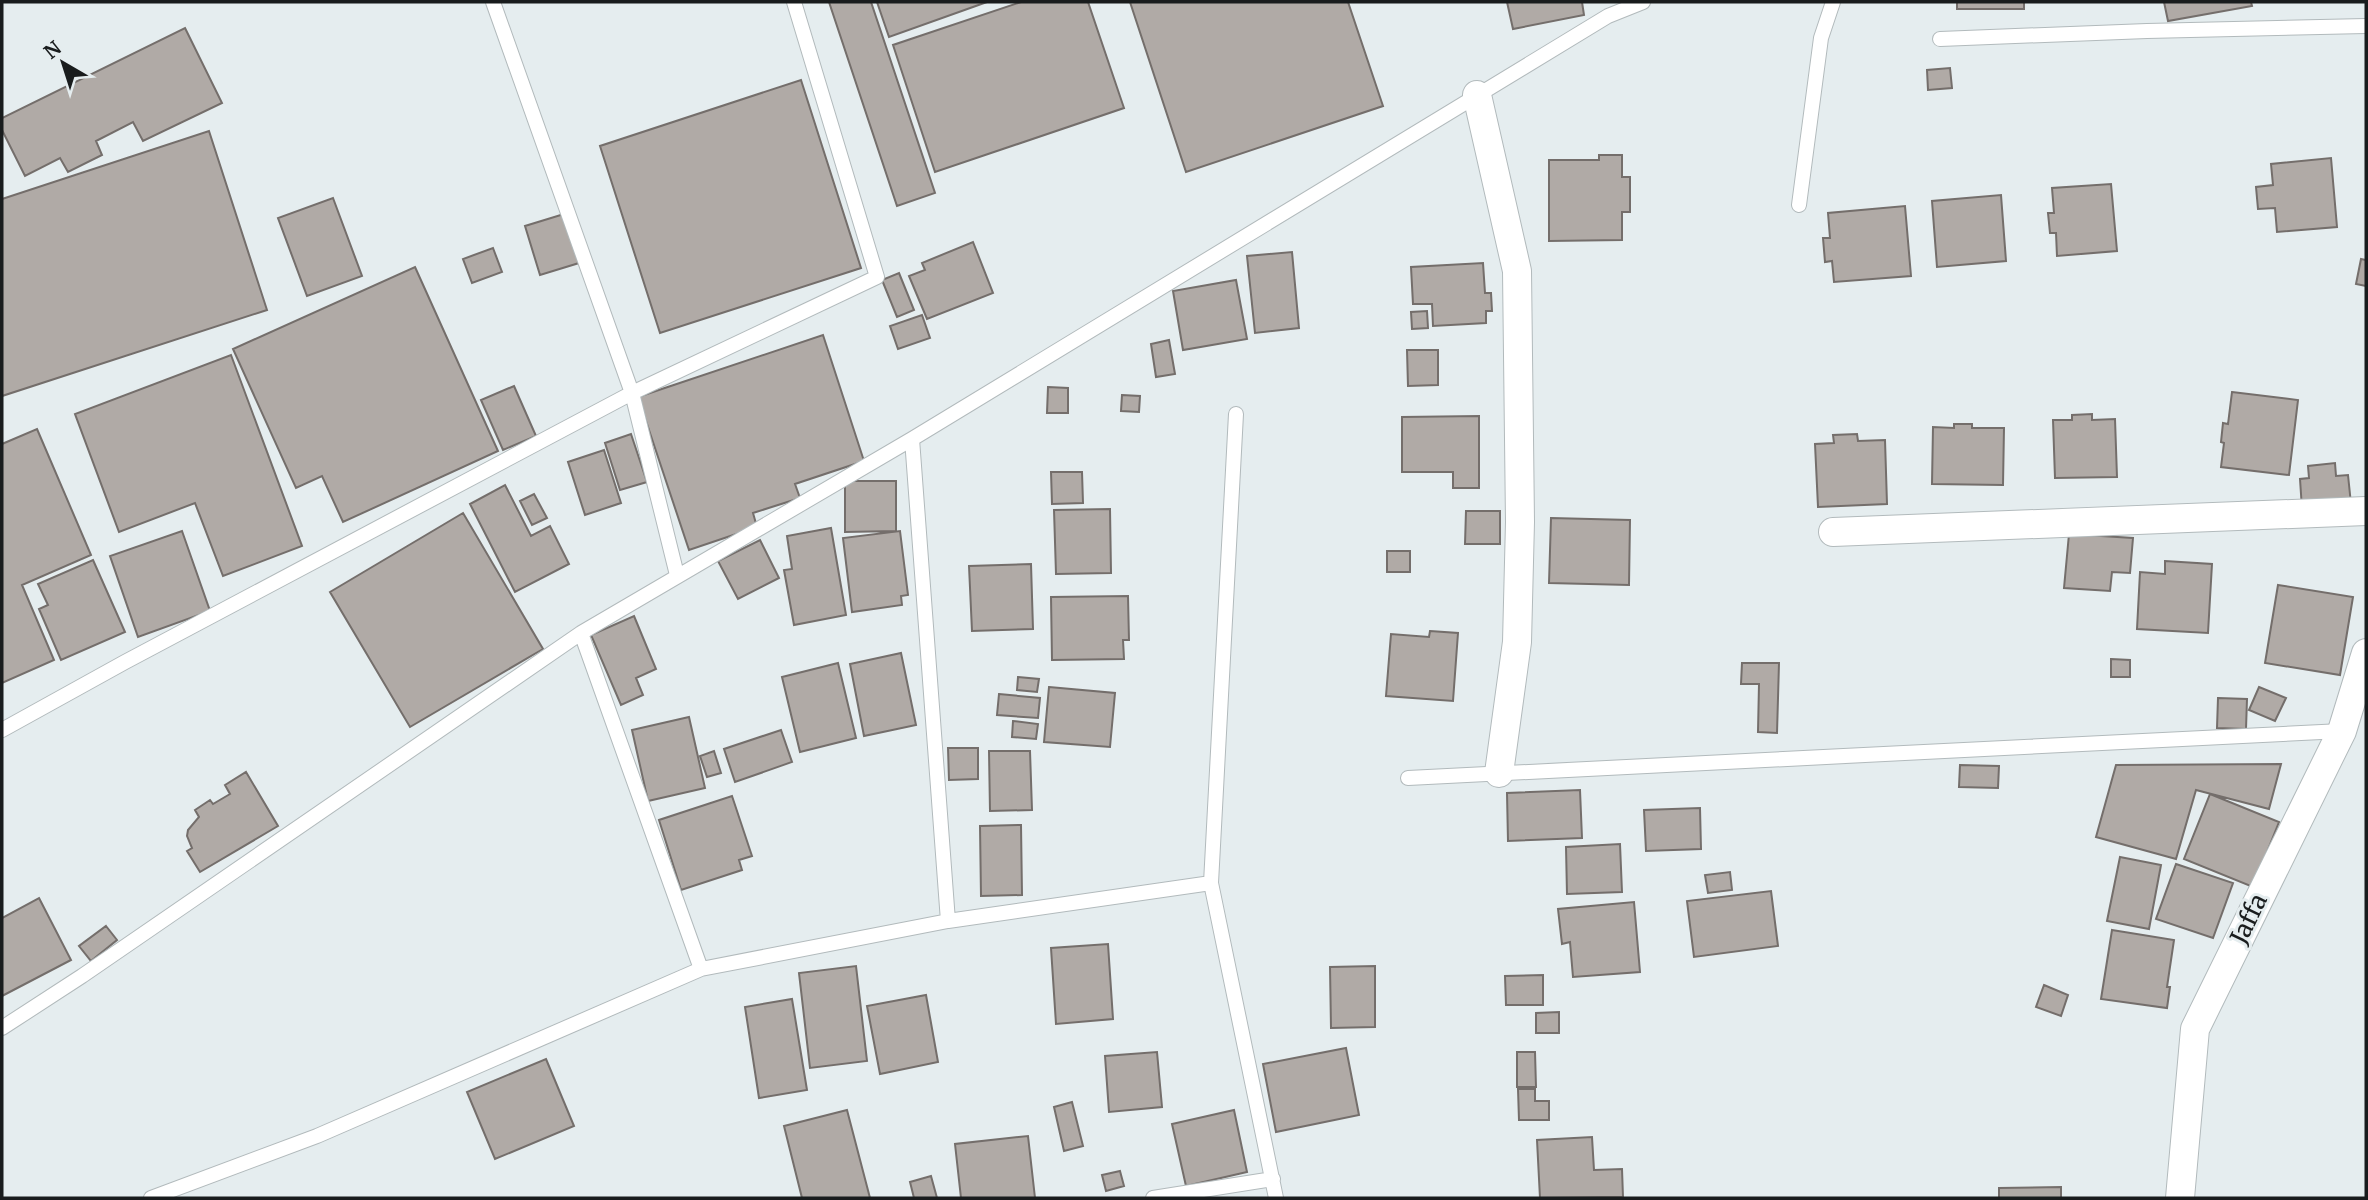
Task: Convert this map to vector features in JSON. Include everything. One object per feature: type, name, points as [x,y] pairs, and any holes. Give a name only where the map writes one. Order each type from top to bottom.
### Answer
[{"type":"street","points":[[1477,95],[1517,271],[1520,522],[1517,642],[1499,773]]},
{"type":"street","points":[[1833,532],[2366,511]]},
{"type":"street","name":"Jaffa","points":[[2180,1198],[2195,1029],[2342,731],[2366,653]]},
{"type":"lane","points":[[493,2],[632,394],[677,575]]},
{"type":"lane","points":[[2,730],[125,662],[632,394],[877,277],[794,2]]},
{"type":"lane","points":[[2,1028],[82,976],[581,633],[912,439],[1608,16],[1643,2]]},
{"type":"lane","points":[[1800,205],[1821,38],[1833,2]]},
{"type":"lane","points":[[1940,38],[2366,26]]},
{"type":"lane","points":[[1236,414],[1211,883],[1276,1198]]},
{"type":"lane","points":[[912,439],[948,921]]},
{"type":"lane","points":[[581,633],[701,969]]},
{"type":"lane","points":[[1408,778],[2342,731]]},
{"type":"lane","points":[[151,1198],[317,1136],[701,969],[948,921],[1211,883]]},
{"type":"lane","points":[[1153,1198],[1273,1179]]},
{"type":"building","points":[[829,2],[871,2],[935,193],[897,206]]},
{"type":"building","points":[[877,2],[987,2],[889,37]]},
{"type":"building","points":[[1021,2],[1088,2],[1124,108],[935,172],[893,45]]},
{"type":"building","points":[[1130,2],[1348,2],[1383,106],[1186,172]]},
{"type":"building","points":[[1507,2],[1582,2],[1584,15],[1513,29]]},
{"type":"building","points":[[1957,2],[2024,2],[2024,9],[1957,9]]},
{"type":"building","points":[[2164,2],[2251,2],[2252,6],[2168,21]]},
{"type":"building","points":[[185,28],[222,103],[143,141],[133,122],[96,141],[102,155],[68,172],[60,158],[25,176],[2,130],[2,118]]},
{"type":"building","points":[[1950,68],[1952,88],[1928,90],[1927,70]]},
{"type":"building","points":[[801,80],[861,268],[660,333],[600,146]]},
{"type":"building","points":[[209,131],[267,310],[2,396],[2,199]]},
{"type":"building","points":[[1599,155],[1622,155],[1622,177],[1630,177],[1630,212],[1622,212],[1622,240],[1549,241],[1549,160],[1599,160]]},
{"type":"building","points":[[2331,158],[2337,227],[2277,232],[2275,208],[2258,209],[2256,187],[2273,185],[2271,164]]},
{"type":"building","points":[[2111,184],[2117,251],[2057,256],[2056,233],[2050,233],[2048,213],[2054,213],[2052,188]]},
{"type":"building","points":[[2001,195],[2006,261],[1937,267],[1932,201]]},
{"type":"building","points":[[333,198],[362,276],[307,296],[278,218]]},
{"type":"building","points":[[1905,206],[1911,276],[1834,282],[1832,261],[1825,262],[1823,238],[1830,238],[1828,213]]},
{"type":"building","points":[[564,214],[579,263],[540,275],[525,226]]},
{"type":"building","points":[[973,242],[993,293],[927,319],[909,276],[925,270],[922,263]]},
{"type":"building","points":[[493,248],[502,272],[472,283],[463,259]]},
{"type":"building","points":[[1292,252],[1299,328],[1255,333],[1247,256]]},
{"type":"building","points":[[2361,259],[2366,260],[2366,286],[2356,284]]},
{"type":"building","points":[[1483,263],[1485,293],[1491,293],[1492,311],[1486,311],[1486,323],[1433,326],[1432,304],[1413,304],[1411,267]]},
{"type":"building","points":[[415,267],[498,451],[343,522],[322,476],[296,488],[233,349]]},
{"type":"building","points":[[899,273],[914,310],[897,317],[882,280]]},
{"type":"building","points":[[1236,280],[1247,339],[1183,350],[1173,291]]},
{"type":"building","points":[[1427,311],[1428,328],[1412,329],[1411,312]]},
{"type":"building","points":[[922,315],[930,338],[898,349],[890,326]]},
{"type":"building","points":[[823,335],[864,461],[795,484],[800,498],[753,513],[757,527],[689,550],[638,397]]},
{"type":"building","points":[[1169,340],[1175,374],[1156,377],[1151,344]]},
{"type":"building","points":[[1407,350],[1438,350],[1438,385],[1408,386]]},
{"type":"building","points":[[231,355],[302,546],[223,576],[195,503],[119,532],[75,414]]},
{"type":"building","points":[[514,386],[536,436],[503,450],[481,400]]},
{"type":"building","points":[[1048,387],[1068,388],[1068,413],[1047,413]]},
{"type":"building","points":[[2232,392],[2298,400],[2289,475],[2221,467],[2223,423],[2228,424]]},
{"type":"building","points":[[1122,395],[1140,396],[1139,412],[1121,411]]},
{"type":"building","points":[[2092,414],[2092,420],[2115,419],[2117,477],[2055,478],[2053,420],[2072,420],[2072,415]]},
{"type":"building","points":[[1479,416],[1479,488],[1453,488],[1453,472],[1402,472],[1402,417]]},
{"type":"building","points":[[1954,424],[1972,424],[1972,428],[2004,428],[2003,485],[1932,484],[1933,427],[1954,428]]},
{"type":"building","points":[[37,429],[91,555],[22,585],[54,660],[2,683],[2,444]]},
{"type":"building","points":[[631,434],[647,482],[620,490],[605,443]]},
{"type":"building","points":[[1857,434],[1858,441],[1885,440],[1887,504],[1818,507],[1815,444],[1834,443],[1833,435]]},
{"type":"building","points":[[604,450],[621,503],[585,515],[568,462]]},
{"type":"building","points":[[2335,463],[2336,476],[2348,475],[2351,504],[2302,509],[2300,479],[2309,478],[2308,466]]},
{"type":"building","points":[[1051,472],[1082,472],[1083,503],[1052,504]]},
{"type":"building","points":[[845,481],[896,481],[896,531],[845,532]]},
{"type":"building","points":[[505,485],[531,536],[550,526],[569,564],[515,592],[470,504]]},
{"type":"building","points":[[534,494],[547,518],[532,525],[520,501]]},
{"type":"building","points":[[1110,509],[1111,573],[1056,574],[1054,510]]},
{"type":"building","points":[[1466,511],[1500,511],[1500,544],[1465,544]]},
{"type":"building","points":[[463,513],[543,649],[410,727],[330,592]]},
{"type":"building","points":[[1551,518],[1630,520],[1629,585],[1549,583]]},
{"type":"building","points":[[831,528],[846,615],[794,625],[784,570],[792,569],[787,536]]},
{"type":"building","points":[[182,531],[210,611],[138,637],[110,556]]},
{"type":"building","points":[[900,531],[908,595],[901,596],[902,605],[852,612],[843,538]]},
{"type":"building","points":[[2069,534],[2133,538],[2130,573],[2112,572],[2110,591],[2064,588]]},
{"type":"building","points":[[760,540],[779,578],[738,599],[718,561]]},
{"type":"building","points":[[1387,551],[1410,551],[1410,572],[1387,572]]},
{"type":"building","points":[[93,560],[125,632],[61,660],[39,609],[48,605],[38,584]]},
{"type":"building","points":[[2165,561],[2212,564],[2208,633],[2137,629],[2140,572],[2165,574]]},
{"type":"building","points":[[1031,564],[1033,629],[972,631],[969,566]]},
{"type":"building","points":[[2278,585],[2353,597],[2340,675],[2265,663]]},
{"type":"building","points":[[1128,596],[1129,640],[1123,640],[1124,659],[1052,660],[1051,597]]},
{"type":"building","points":[[634,616],[656,669],[636,678],[643,695],[621,705],[591,635]]},
{"type":"building","points":[[1430,631],[1458,633],[1453,701],[1386,696],[1391,634],[1429,637]]},
{"type":"building","points":[[901,653],[916,725],[864,736],[850,664]]},
{"type":"building","points":[[2111,659],[2130,660],[2130,677],[2111,677]]},
{"type":"building","points":[[838,663],[856,738],[800,752],[782,677]]},
{"type":"building","points":[[1742,663],[1779,663],[1777,733],[1758,732],[1759,684],[1741,684]]},
{"type":"building","points":[[1018,677],[1039,679],[1037,692],[1017,690]]},
{"type":"building","points":[[1049,687],[1115,693],[1110,747],[1044,742]]},
{"type":"building","points":[[2259,687],[2286,698],[2275,721],[2249,710]]},
{"type":"building","points":[[999,694],[1040,698],[1038,718],[997,715]]},
{"type":"building","points":[[2218,698],[2247,699],[2246,729],[2217,728]]},
{"type":"building","points":[[689,717],[705,788],[648,801],[632,730]]},
{"type":"building","points":[[1013,721],[1038,724],[1036,739],[1012,737]]},
{"type":"building","points":[[781,730],[792,762],[735,782],[724,749]]},
{"type":"building","points":[[948,748],[978,748],[978,779],[949,780]]},
{"type":"building","points":[[714,751],[721,773],[707,777],[700,756]]},
{"type":"building","points":[[989,751],[1030,751],[1032,810],[990,811]]},
{"type":"building","points":[[2281,764],[2269,809],[2196,790],[2176,859],[2096,837],[2116,765]]},
{"type":"building","points":[[1960,765],[1999,766],[1998,788],[1959,787]]},
{"type":"building","points":[[246,772],[278,826],[200,872],[187,851],[192,848],[187,836],[188,830],[199,817],[195,810],[210,800],[213,804],[230,794],[225,785]]},
{"type":"building","points":[[1580,790],[1582,838],[1508,841],[1507,793]]},
{"type":"building","points":[[2210,794],[2279,822],[2253,887],[2184,859]]},
{"type":"building","points":[[732,796],[752,856],[739,860],[742,870],[681,890],[659,820]]},
{"type":"building","points":[[1700,808],[1701,849],[1646,851],[1644,810]]},
{"type":"building","points":[[1021,825],[1022,895],[981,896],[980,826]]},
{"type":"building","points":[[1620,844],[1622,892],[1567,894],[1566,847]]},
{"type":"building","points":[[2120,857],[2161,865],[2149,929],[2107,921]]},
{"type":"building","points":[[2176,864],[2233,883],[2213,938],[2156,919]]},
{"type":"building","points":[[1730,872],[1732,890],[1708,893],[1705,875]]},
{"type":"building","points":[[1771,891],[1778,946],[1694,957],[1687,901]]},
{"type":"building","points":[[39,898],[71,960],[2,996],[2,918]]},
{"type":"building","points":[[1634,902],[1640,972],[1573,977],[1570,942],[1562,944],[1558,909]]},
{"type":"building","points":[[106,926],[117,940],[91,961],[79,946]]},
{"type":"building","points":[[2112,930],[2174,940],[2167,987],[2170,987],[2167,1008],[2101,999]]},
{"type":"building","points":[[1108,944],[1113,1019],[1056,1024],[1051,948]]},
{"type":"building","points":[[856,966],[867,1061],[810,1068],[799,973]]},
{"type":"building","points":[[1375,966],[1375,1027],[1331,1028],[1330,967]]},
{"type":"building","points":[[1543,975],[1543,1005],[1506,1005],[1505,976]]},
{"type":"building","points":[[2044,985],[2068,995],[2061,1016],[2036,1007]]},
{"type":"building","points":[[926,995],[938,1062],[880,1074],[867,1006]]},
{"type":"building","points":[[792,999],[807,1090],[759,1098],[745,1007]]},
{"type":"building","points":[[1559,1012],[1559,1033],[1536,1033],[1536,1013]]},
{"type":"building","points":[[1346,1048],[1359,1115],[1276,1132],[1263,1064]]},
{"type":"building","points":[[1157,1052],[1162,1107],[1109,1112],[1105,1056]]},
{"type":"building","points":[[1517,1052],[1535,1052],[1536,1087],[1517,1087]]},
{"type":"building","points":[[546,1059],[574,1126],[495,1159],[467,1092]]},
{"type":"building","points":[[1518,1089],[1535,1089],[1535,1101],[1549,1101],[1549,1120],[1519,1120]]},
{"type":"building","points":[[1072,1102],[1083,1146],[1064,1151],[1054,1107]]},
{"type":"building","points":[[847,1110],[870,1198],[802,1198],[784,1126]]},
{"type":"building","points":[[1234,1110],[1247,1172],[1186,1186],[1172,1124]]},
{"type":"building","points":[[1028,1136],[1035,1198],[961,1198],[955,1144]]},
{"type":"building","points":[[1592,1137],[1594,1170],[1622,1169],[1623,1197],[1540,1198],[1537,1140]]},
{"type":"building","points":[[1120,1171],[1124,1186],[1106,1191],[1102,1175]]},
{"type":"building","points":[[931,1176],[937,1198],[914,1198],[910,1182]]},
{"type":"building","points":[[2061,1187],[2061,1198],[1999,1198],[1999,1188]]}]
